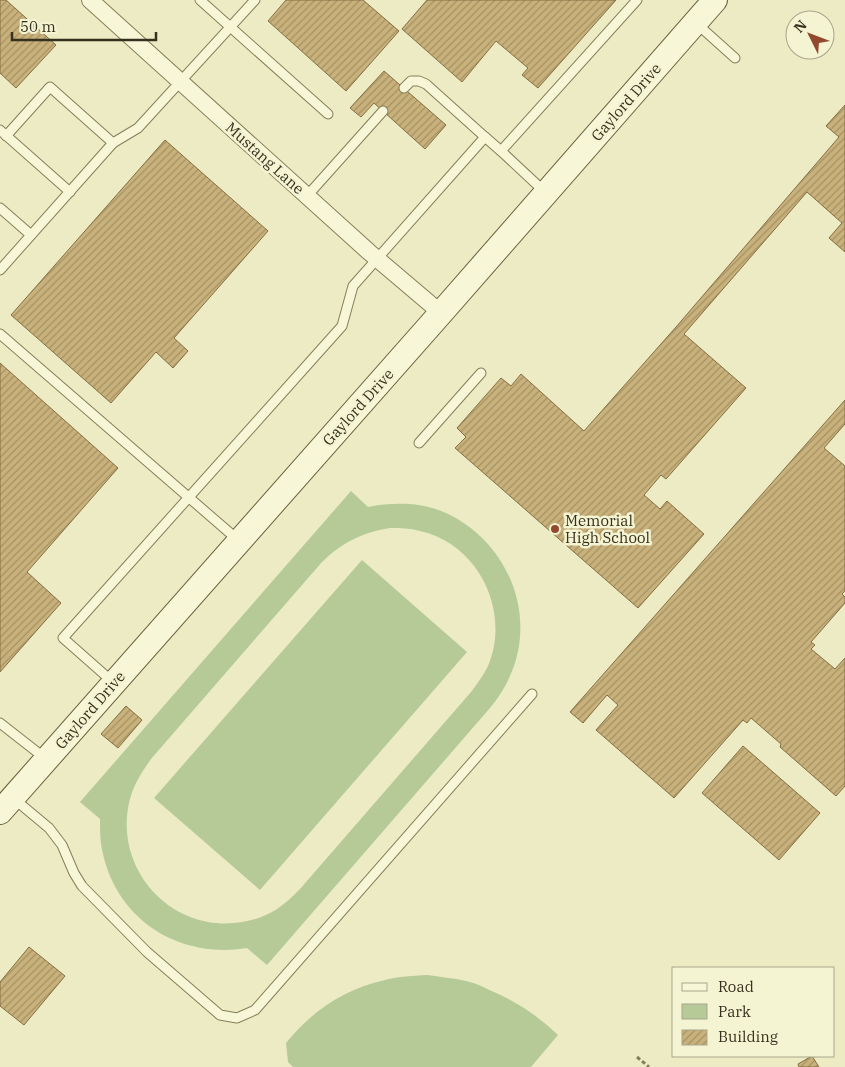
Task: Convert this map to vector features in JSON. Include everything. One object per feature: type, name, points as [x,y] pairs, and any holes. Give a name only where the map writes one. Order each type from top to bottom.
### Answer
[{"type":"street","name":"Mustang Lane","points":[[90,0],[307,196],[441,313]]},
{"type":"street","name":"Gaylord Drive","points":[[6,805],[715,0]]},
{"type":"lane","points":[[200,0],[328,114]]},
{"type":"lane","points":[[0,270],[114,143],[138,128],[255,0]]},
{"type":"lane","points":[[501,151],[637,0]]},
{"type":"lane","points":[[696,22],[735,58]]},
{"type":"lane","points":[[404,88],[411,81],[426,84],[546,193]]},
{"type":"lane","points":[[70,192],[3,133],[50,87],[114,143]]},
{"type":"lane","points":[[307,196],[383,111]]},
{"type":"lane","points":[[114,683],[64,638],[342,326],[353,286],[485,137]]},
{"type":"lane","points":[[0,208],[31,235]]},
{"type":"lane","points":[[0,334],[239,541]]},
{"type":"lane","points":[[418,444],[480,373]]},
{"type":"lane","points":[[6,805],[48,828],[62,845],[82,886],[148,952],[220,1015],[236,1018],[254,1010],[532,694]]},
{"type":"lane","points":[[0,723],[46,760]]},
{"type":"path","points":[[637,1057],[649,1067]]},
{"type":"green space","points":[[351,491],[368,507],[408,504],[437,509],[446,513],[467,526],[486,542],[500,561],[511,582],[518,605],[520,628],[518,652],[504,689],[490,708],[267,965],[247,948],[222,950],[198,947],[176,941],[156,930],[137,916],[122,898],[111,878],[102,850],[100,819],[80,802]],"holes":[[[390,528],[416,530],[441,538],[459,550],[474,565],[485,583],[492,603],[495,624],[494,645],[488,666],[471,692],[300,889],[280,907],[261,917],[235,923],[208,922],[188,916],[170,906],[155,893],[142,878],[133,860],[128,840],[127,820],[130,799],[141,773],[151,759],[322,562],[337,549],[353,539]]]},
{"type":"green space","points":[[362,560],[467,652],[260,890],[154,798]]},
{"type":"green space","points":[[427,975],[466,981],[484,987],[536,1016],[558,1035],[531,1067],[293,1067],[288,1062],[286,1043],[318,1011],[330,1003],[343,995],[370,984],[406,976]]},
{"type":"building","points":[[0,0],[6,0],[56,45],[16,88],[0,73]]},
{"type":"building","points":[[286,0],[363,0],[399,31],[346,91],[268,21]]},
{"type":"building","points":[[427,0],[616,0],[538,88],[522,75],[528,68],[496,41],[462,82],[402,29]]},
{"type":"building","points":[[384,71],[446,125],[425,149],[374,103],[361,117],[350,108]]},
{"type":"building","name":"Memorial High School","points":[[845,105],[845,252],[829,238],[842,223],[807,192],[684,334],[746,388],[666,479],[661,475],[644,495],[660,509],[667,501],[704,534],[638,608],[455,448],[466,437],[457,428],[501,378],[511,386],[521,374],[584,431],[839,137],[826,126]]},
{"type":"building","points":[[165,140],[268,231],[174,338],[188,351],[173,368],[156,352],[111,403],[11,315]]},
{"type":"building","points":[[0,363],[118,468],[27,572],[61,603],[0,672]]},
{"type":"building","points":[[845,400],[845,424],[824,448],[845,466],[845,591],[842,594],[845,597],[845,603],[811,642],[815,645],[811,649],[835,669],[845,658],[845,786],[836,796],[780,747],[781,744],[751,718],[747,723],[743,720],[674,798],[596,730],[618,705],[607,695],[583,723],[570,712]]},
{"type":"building","points":[[126,706],[142,720],[118,748],[101,734]]},
{"type":"building","points":[[743,746],[820,813],[779,860],[702,793]]},
{"type":"building","points":[[29,947],[65,976],[24,1025],[0,1006],[0,982]]},
{"type":"building","points":[[813,1057],[819,1067],[799,1067],[798,1064]]},
{"type":"place","name":"Memorial High School","points":[[555,529]]}]
